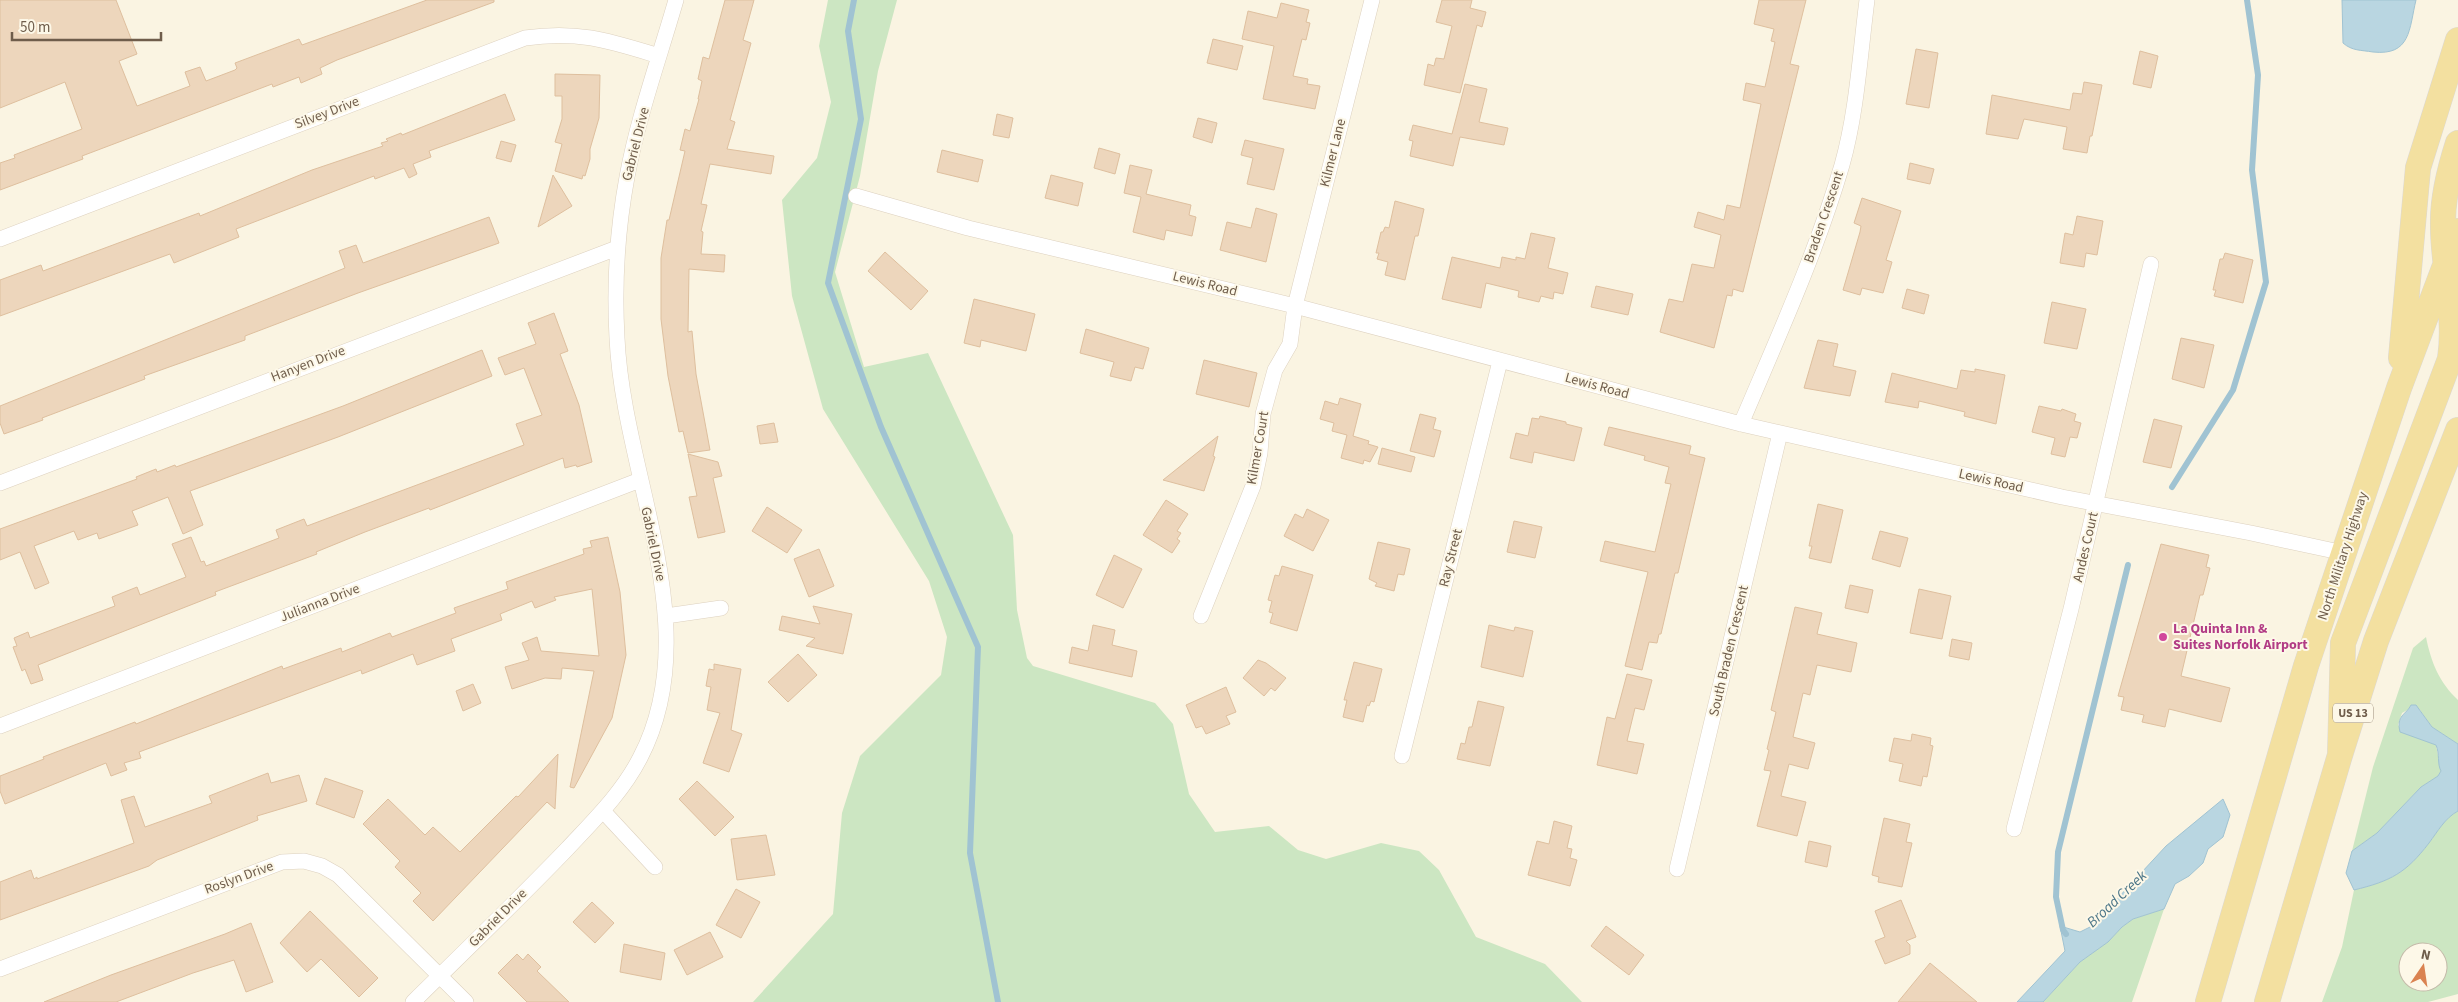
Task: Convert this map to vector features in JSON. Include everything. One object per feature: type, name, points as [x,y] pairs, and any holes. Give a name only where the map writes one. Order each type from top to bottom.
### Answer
[{"type":"main road","points":[[2399,388],[2418,168],[2458,40]]},
{"type":"main road","points":[[2340,755],[2343,643],[2450,359],[2452,324],[2446,260],[2444,205],[2448,175],[2458,142]]},
{"type":"main road","name":"North Military Highway","points":[[2208,1002],[2306,666],[2399,388],[2458,230]]},
{"type":"main road","name":"US 13","points":[[2267,1002],[2340,755],[2376,641],[2457,439]]},
{"type":"street","name":"Gabriel Drive","points":[[413,1002],[549,868],[622,788],[641,757],[655,724],[663,696],[666,616],[661,578],[623,398],[617,341],[617,248],[627,177],[676,0]]},
{"type":"street","name":"Kilmer Lane","points":[[1294,306],[1372,0]]},
{"type":"street","name":"Braden Crescent","points":[[1741,424],[1808,265],[1842,164],[1852,119],[1867,0]]},
{"type":"street","name":"Silvey Drive","points":[[0,239],[525,38],[547,34],[597,37],[660,56]]},
{"type":"street","name":"Lewis Road","points":[[856,196],[968,228],[1294,306],[1741,424],[2096,504],[2344,553]]},
{"type":"street","name":"Hanyen Drive","points":[[0,483],[617,248]]},
{"type":"street","name":"Andes Court","points":[[2014,828],[2071,610],[2151,264]]},
{"type":"street","name":"Kilmer Court","points":[[1201,616],[1253,486],[1260,453],[1263,414],[1275,370],[1290,344],[1294,306]]},
{"type":"street","name":"Ray Street","points":[[1402,756],[1500,361]]},
{"type":"street","name":"South Braden Crescent","points":[[1677,869],[1780,433]]},
{"type":"street","name":"Julianna Drive","points":[[0,726],[640,480]]},
{"type":"street","points":[[666,616],[720,608]]},
{"type":"street","points":[[603,811],[655,867]]},
{"type":"street","name":"Roslyn Drive","points":[[0,969],[282,862],[304,861],[322,866],[343,878],[466,1002]]},
{"type":"green space","points":[[828,0],[897,0],[878,71],[860,176],[835,272],[864,367],[928,353],[1013,535],[1017,610],[1027,658],[1033,666],[1155,703],[1173,724],[1189,794],[1215,832],[1269,826],[1298,850],[1326,859],[1381,843],[1419,851],[1439,870],[1476,937],[1545,964],[1582,1002],[753,1002],[833,914],[842,813],[860,756],[941,675],[947,637],[929,581],[823,409],[792,296],[782,200],[817,158],[831,102],[819,46]]},
{"type":"green space","points":[[2426,637],[2430,655],[2441,679],[2458,700],[2458,744],[2432,727],[2420,710],[2409,709],[2402,713],[2398,725],[2403,730],[2436,745],[2441,771],[2438,776],[2421,787],[2377,833],[2352,851],[2373,767],[2413,648]]},
{"type":"green space","points":[[2458,811],[2458,994],[2428,1002],[2322,1002],[2342,947],[2354,890],[2388,879],[2405,869],[2421,853],[2449,817]]},
{"type":"green space","points":[[2164,909],[2132,1002],[2043,1002],[2080,962],[2108,942],[2122,927],[2133,919]]},
{"type":"water","points":[[2342,0],[2416,0],[2406,38],[2395,50],[2385,52],[2353,49],[2346,46],[2343,43]]},
{"type":"water","points":[[2411,705],[2416,705],[2432,727],[2458,744],[2458,811],[2445,821],[2421,853],[2405,869],[2388,879],[2354,890],[2346,873],[2352,851],[2377,833],[2421,787],[2438,776],[2441,771],[2436,745],[2400,732],[2400,719]]},
{"type":"water","name":"Broad Creek","points":[[2223,799],[2230,815],[2223,837],[2208,849],[2203,863],[2189,876],[2175,884],[2164,909],[2133,919],[2122,927],[2108,942],[2080,962],[2043,1002],[2017,1002],[2065,951],[2060,926],[2080,932],[2092,926],[2166,846]]},
{"type":"building","points":[[0,0],[116,0],[137,54],[119,61],[137,106],[190,86],[185,72],[200,67],[206,81],[235,70],[237,68],[235,63],[299,39],[302,45],[427,0],[494,0],[494,2],[337,60],[320,68],[322,74],[301,83],[299,77],[273,87],[272,84],[82,156],[83,159],[0,190],[0,163],[15,158],[14,155],[82,129],[65,82],[0,108]]},
{"type":"building","points":[[725,0],[754,0],[743,40],[751,43],[730,120],[735,122],[727,149],[774,156],[771,174],[710,164],[701,204],[707,205],[701,231],[703,232],[701,254],[725,255],[724,272],[689,269],[688,332],[692,331],[696,374],[710,450],[688,453],[683,431],[679,432],[668,376],[661,319],[661,258],[667,220],[669,220],[685,151],[680,150],[685,129],[690,131],[699,99],[702,81],[698,79],[703,57],[709,59]]},
{"type":"building","points":[[1442,0],[1472,0],[1470,8],[1486,12],[1482,27],[1477,25],[1460,93],[1424,85],[1428,64],[1434,66],[1436,58],[1444,59],[1452,26],[1436,22]]},
{"type":"building","points":[[1759,0],[1806,0],[1790,64],[1799,66],[1743,292],[1733,289],[1732,296],[1727,295],[1714,348],[1660,332],[1669,299],[1683,302],[1692,264],[1714,268],[1721,235],[1694,227],[1698,212],[1724,220],[1727,205],[1740,208],[1761,104],[1743,100],[1746,83],[1765,87],[1775,42],[1771,41],[1774,29],[1754,24]]},
{"type":"building","points":[[1281,3],[1309,10],[1306,22],[1310,23],[1306,40],[1302,39],[1293,76],[1308,79],[1307,84],[1320,86],[1315,109],[1263,99],[1274,46],[1242,39],[1248,11],[1277,18]]},
{"type":"building","points":[[1213,39],[1243,46],[1237,70],[1207,63]]},
{"type":"building","points":[[1916,49],[1938,53],[1929,108],[1906,104]]},
{"type":"building","points":[[2140,51],[2158,56],[2151,88],[2133,84]]},
{"type":"building","points":[[555,74],[600,75],[599,118],[590,149],[590,159],[585,176],[583,175],[582,179],[555,171],[562,144],[555,142],[562,119],[562,96],[555,96]]},
{"type":"building","points":[[2084,82],[2102,85],[2087,153],[2063,149],[2067,127],[2024,119],[2018,139],[1986,134],[1992,95],[2070,110],[2073,93],[2082,94]]},
{"type":"building","points":[[1465,84],[1487,89],[1479,122],[1508,128],[1504,145],[1460,137],[1453,166],[1410,156],[1413,141],[1409,140],[1413,125],[1452,134]]},
{"type":"building","points":[[505,94],[515,120],[429,151],[431,157],[413,164],[417,174],[409,178],[404,168],[375,179],[374,176],[236,229],[239,237],[174,263],[170,254],[0,316],[0,280],[41,265],[43,271],[199,213],[200,216],[312,170],[383,146],[381,143],[388,141],[386,139],[401,133],[402,135]]},
{"type":"building","points":[[997,114],[1013,118],[1009,138],[993,135]]},
{"type":"building","points":[[1198,118],[1217,123],[1212,143],[1193,137]]},
{"type":"building","points":[[1245,140],[1284,149],[1274,190],[1247,184],[1253,158],[1241,155]]},
{"type":"building","points":[[501,141],[516,145],[511,162],[496,158]]},
{"type":"building","points":[[1099,148],[1120,154],[1115,174],[1094,168]]},
{"type":"building","points":[[942,150],[983,160],[978,182],[937,172]]},
{"type":"building","points":[[1910,163],[1934,169],[1930,184],[1907,179]]},
{"type":"building","points":[[1130,165],[1152,170],[1146,194],[1191,205],[1189,215],[1196,217],[1192,236],[1166,230],[1164,240],[1133,232],[1141,197],[1124,193]]},
{"type":"building","points":[[553,175],[572,206],[538,227]]},
{"type":"building","points":[[1051,175],[1083,183],[1078,206],[1045,198]]},
{"type":"building","points":[[1862,198],[1901,211],[1886,260],[1892,262],[1883,293],[1862,288],[1860,295],[1843,290],[1860,232],[1861,226],[1854,223]]},
{"type":"building","points":[[1395,201],[1424,209],[1418,236],[1415,236],[1405,280],[1385,275],[1388,262],[1377,259],[1379,253],[1376,253],[1381,232],[1383,232],[1385,227],[1389,228]]},
{"type":"building","points":[[1256,208],[1277,214],[1266,262],[1220,250],[1227,222],[1251,228]]},
{"type":"building","points":[[2077,216],[2103,221],[2097,255],[2086,253],[2084,267],[2060,263],[2065,233],[2073,235]]},
{"type":"building","points":[[489,217],[499,243],[358,293],[245,336],[245,340],[144,376],[145,379],[4,434],[0,423],[0,406],[345,268],[339,251],[356,245],[363,263]]},
{"type":"building","points":[[1531,233],[1555,238],[1548,268],[1568,273],[1563,294],[1554,292],[1553,299],[1541,296],[1539,302],[1518,297],[1519,291],[1486,283],[1481,308],[1442,299],[1452,257],[1500,268],[1502,257],[1516,260],[1516,257],[1525,259]]},
{"type":"building","points":[[885,252],[928,291],[911,310],[868,271]]},
{"type":"building","points":[[2225,253],[2253,260],[2243,303],[2214,296],[2216,290],[2213,290],[2220,259],[2223,259]]},
{"type":"building","points":[[1596,286],[1633,294],[1628,315],[1591,307]]},
{"type":"building","points":[[1907,289],[1929,295],[1924,314],[1902,308]]},
{"type":"building","points":[[974,299],[1035,314],[1026,351],[981,340],[980,347],[964,343]]},
{"type":"building","points":[[2052,302],[2086,309],[2077,349],[2044,343]]},
{"type":"building","points":[[554,313],[568,351],[560,354],[579,405],[592,462],[577,467],[576,465],[565,468],[563,458],[430,510],[429,508],[365,532],[316,552],[317,554],[215,592],[216,595],[38,665],[43,680],[31,684],[25,669],[22,671],[13,647],[17,646],[14,638],[28,632],[30,638],[115,606],[112,597],[137,587],[140,595],[186,577],[172,544],[191,537],[201,562],[204,561],[206,566],[279,538],[276,530],[304,519],[307,526],[524,445],[516,424],[542,415],[524,368],[505,375],[498,358],[536,344],[528,323]]},
{"type":"building","points":[[1086,329],[1149,348],[1143,369],[1135,367],[1131,381],[1110,376],[1114,362],[1080,353]]},
{"type":"building","points":[[2181,338],[2214,345],[2204,388],[2172,379]]},
{"type":"building","points":[[1818,340],[1838,344],[1833,366],[1856,371],[1850,396],[1804,388]]},
{"type":"building","points":[[482,350],[492,376],[338,437],[190,491],[203,525],[183,534],[168,497],[132,511],[138,525],[99,539],[97,533],[78,540],[74,531],[34,546],[49,583],[35,589],[20,552],[0,560],[0,529],[137,479],[136,477],[156,469],[157,472],[175,465],[176,467],[343,406]]},
{"type":"building","points":[[1204,360],[1257,373],[1249,407],[1196,394]]},
{"type":"building","points":[[1975,369],[2005,375],[1996,424],[1964,416],[1965,412],[1919,401],[1918,408],[1885,402],[1892,373],[1957,389],[1961,370],[1975,372]]},
{"type":"building","points":[[1340,398],[1361,404],[1353,436],[1369,441],[1368,444],[1378,447],[1370,462],[1364,460],[1363,464],[1341,458],[1347,435],[1332,431],[1334,423],[1320,419],[1325,401],[1338,405]]},
{"type":"building","points":[[2039,406],[2061,411],[2062,409],[2076,414],[2074,421],[2081,423],[2077,438],[2070,437],[2065,457],[2051,454],[2055,438],[2032,432]]},
{"type":"building","points":[[1420,414],[1436,418],[1433,429],[1441,431],[1434,457],[1410,451]]},
{"type":"building","points":[[1540,416],[1582,428],[1574,461],[1534,452],[1532,463],[1510,458],[1516,433],[1528,436],[1532,418],[1539,419]]},
{"type":"building","points":[[2154,419],[2182,426],[2171,468],[2143,462]]},
{"type":"building","points":[[774,423],[778,442],[760,444],[757,426]]},
{"type":"building","points":[[1609,427],[1691,446],[1689,454],[1705,458],[1678,573],[1675,573],[1661,634],[1659,634],[1657,643],[1649,642],[1642,670],[1625,666],[1648,572],[1600,561],[1605,541],[1655,552],[1671,484],[1665,483],[1669,467],[1644,460],[1645,456],[1604,445]]},
{"type":"building","points":[[1218,436],[1213,456],[1215,457],[1204,491],[1163,480]]},
{"type":"building","points":[[1382,448],[1415,457],[1411,472],[1378,464]]},
{"type":"building","points":[[688,454],[718,462],[722,476],[713,478],[725,532],[698,538],[689,497],[697,496]]},
{"type":"building","points":[[1166,500],[1188,514],[1177,531],[1181,533],[1177,539],[1180,541],[1172,553],[1143,535]]},
{"type":"building","points":[[1818,504],[1843,510],[1831,563],[1809,558],[1812,546],[1809,546]]},
{"type":"building","points":[[767,507],[802,530],[787,553],[752,531]]},
{"type":"building","points":[[1307,509],[1329,520],[1313,551],[1284,536],[1295,514],[1303,518]]},
{"type":"building","points":[[1514,521],[1542,527],[1535,558],[1507,552]]},
{"type":"building","points":[[1880,531],[1908,538],[1900,567],[1872,559]]},
{"type":"building","points":[[608,537],[620,592],[626,655],[612,718],[574,788],[570,787],[594,671],[562,668],[561,679],[545,678],[512,689],[505,667],[529,660],[522,643],[537,637],[541,651],[599,656],[592,589],[554,597],[556,600],[535,608],[532,601],[500,614],[502,620],[451,639],[455,651],[417,665],[413,654],[362,674],[361,670],[139,752],[141,758],[124,763],[127,770],[111,776],[106,763],[5,804],[0,791],[0,776],[44,759],[43,757],[135,722],[136,724],[282,666],[283,669],[341,648],[342,652],[390,633],[392,637],[456,613],[454,608],[508,589],[506,582],[584,554],[583,549],[592,547],[590,541]]},
{"type":"building","points":[[1378,542],[1410,549],[1404,575],[1398,574],[1394,591],[1375,586],[1377,583],[1369,579]]},
{"type":"building","name":"La Quinta Inn & Suites Norfolk Airport","points":[[2161,544],[2209,555],[2206,567],[2210,568],[2203,595],[2200,595],[2181,676],[2230,688],[2221,722],[2169,709],[2165,727],[2142,722],[2144,715],[2121,710],[2124,697],[2118,696]]},
{"type":"building","points":[[819,549],[834,586],[809,597],[794,559]]},
{"type":"building","points":[[1114,555],[1142,569],[1123,608],[1096,595]]},
{"type":"building","points":[[1282,566],[1313,575],[1297,631],[1270,623],[1273,613],[1269,612],[1272,601],[1268,600],[1275,575],[1279,576]]},
{"type":"building","points":[[1850,585],[1873,590],[1868,613],[1845,608]]},
{"type":"building","points":[[1919,589],[1951,596],[1942,639],[1910,633]]},
{"type":"building","points":[[813,606],[852,614],[843,654],[806,646],[815,638],[779,630],[782,616],[820,624]]},
{"type":"building","points":[[1795,607],[1822,613],[1817,634],[1857,643],[1851,672],[1817,665],[1810,695],[1803,693],[1793,737],[1815,743],[1808,769],[1789,764],[1781,796],[1806,802],[1797,836],[1757,826],[1771,771],[1764,770],[1776,712],[1771,710]]},
{"type":"building","points":[[1093,625],[1115,630],[1112,645],[1137,651],[1132,677],[1069,663],[1072,647],[1088,651]]},
{"type":"building","points":[[1489,625],[1514,631],[1515,627],[1533,631],[1523,677],[1481,667]]},
{"type":"building","points":[[1952,639],[1972,643],[1969,660],[1949,656]]},
{"type":"building","points":[[798,654],[817,675],[788,702],[768,682]]},
{"type":"building","points":[[1258,660],[1266,663],[1286,678],[1275,691],[1271,688],[1264,696],[1243,678]]},
{"type":"building","points":[[1354,662],[1382,669],[1374,702],[1371,701],[1369,706],[1367,705],[1363,722],[1343,717],[1347,700],[1344,700]]},
{"type":"building","points":[[714,664],[741,669],[731,730],[742,734],[729,772],[703,763],[720,713],[707,710],[711,687],[706,686],[709,669],[714,670]]},
{"type":"building","points":[[1627,674],[1652,680],[1644,710],[1635,708],[1627,741],[1644,744],[1637,774],[1597,765],[1607,717],[1615,719]]},
{"type":"building","points":[[473,684],[481,703],[463,711],[456,691]]},
{"type":"building","points":[[1226,687],[1236,712],[1226,716],[1230,724],[1206,734],[1202,726],[1196,728],[1186,705]]},
{"type":"building","points":[[1478,701],[1504,707],[1490,766],[1457,759],[1461,743],[1465,744],[1469,727],[1472,727]]},
{"type":"building","points":[[1912,734],[1931,738],[1930,745],[1933,746],[1927,777],[1923,776],[1921,786],[1899,781],[1903,764],[1889,761],[1894,738],[1911,741]]},
{"type":"building","points":[[558,754],[555,809],[547,802],[433,921],[413,901],[421,893],[395,867],[400,861],[363,824],[388,799],[425,835],[433,827],[460,852],[516,796],[518,797]]},
{"type":"building","points":[[268,773],[271,783],[299,775],[307,801],[257,816],[258,820],[157,860],[149,866],[0,920],[0,882],[31,870],[34,879],[37,877],[37,879],[134,843],[121,800],[134,796],[145,827],[212,803],[209,796]]},
{"type":"building","points":[[325,778],[363,791],[354,818],[316,804]]},
{"type":"building","points":[[697,781],[734,817],[715,836],[679,799]]},
{"type":"building","points":[[1884,818],[1910,824],[1906,842],[1912,843],[1902,887],[1878,882],[1879,877],[1872,875]]},
{"type":"building","points":[[1554,821],[1572,826],[1567,848],[1572,849],[1570,858],[1577,860],[1570,886],[1528,875],[1537,841],[1549,844]]},
{"type":"building","points":[[766,835],[775,875],[737,880],[731,839]]},
{"type":"building","points":[[1809,841],[1831,846],[1827,867],[1805,862]]},
{"type":"building","points":[[736,889],[760,902],[741,938],[716,925]]},
{"type":"building","points":[[1901,900],[1916,937],[1906,941],[1910,945],[1910,954],[1885,964],[1875,941],[1885,937],[1875,911]]},
{"type":"building","points":[[592,902],[614,923],[595,943],[573,922]]},
{"type":"building","points":[[310,911],[378,978],[359,997],[321,959],[307,972],[280,943]]},
{"type":"building","points":[[251,923],[273,982],[246,992],[234,960],[193,973],[116,1002],[44,1002],[111,975]]},
{"type":"building","points":[[1606,926],[1644,955],[1629,975],[1591,946]]},
{"type":"building","points":[[710,932],[723,957],[687,975],[674,950]]},
{"type":"building","points":[[624,944],[665,953],[661,980],[620,972]]},
{"type":"building","points":[[517,954],[523,960],[528,954],[541,967],[537,971],[569,1002],[527,1002],[498,973]]},
{"type":"building","points":[[1930,963],[1977,1002],[1898,1002]]},
{"type":"waterway","points":[[854,0],[848,31],[861,119],[828,283],[881,427],[978,647],[970,853],[998,1002]]},
{"type":"waterway","points":[[2172,487],[2233,390],[2266,282],[2252,170],[2258,75],[2247,0]]},
{"type":"waterway","points":[[2066,934],[2063,930],[2056,897],[2058,852],[2128,565]]},
{"type":"place","name":"La Quinta Inn & Suites Norfolk Airport","points":[[2163,637]]}]
